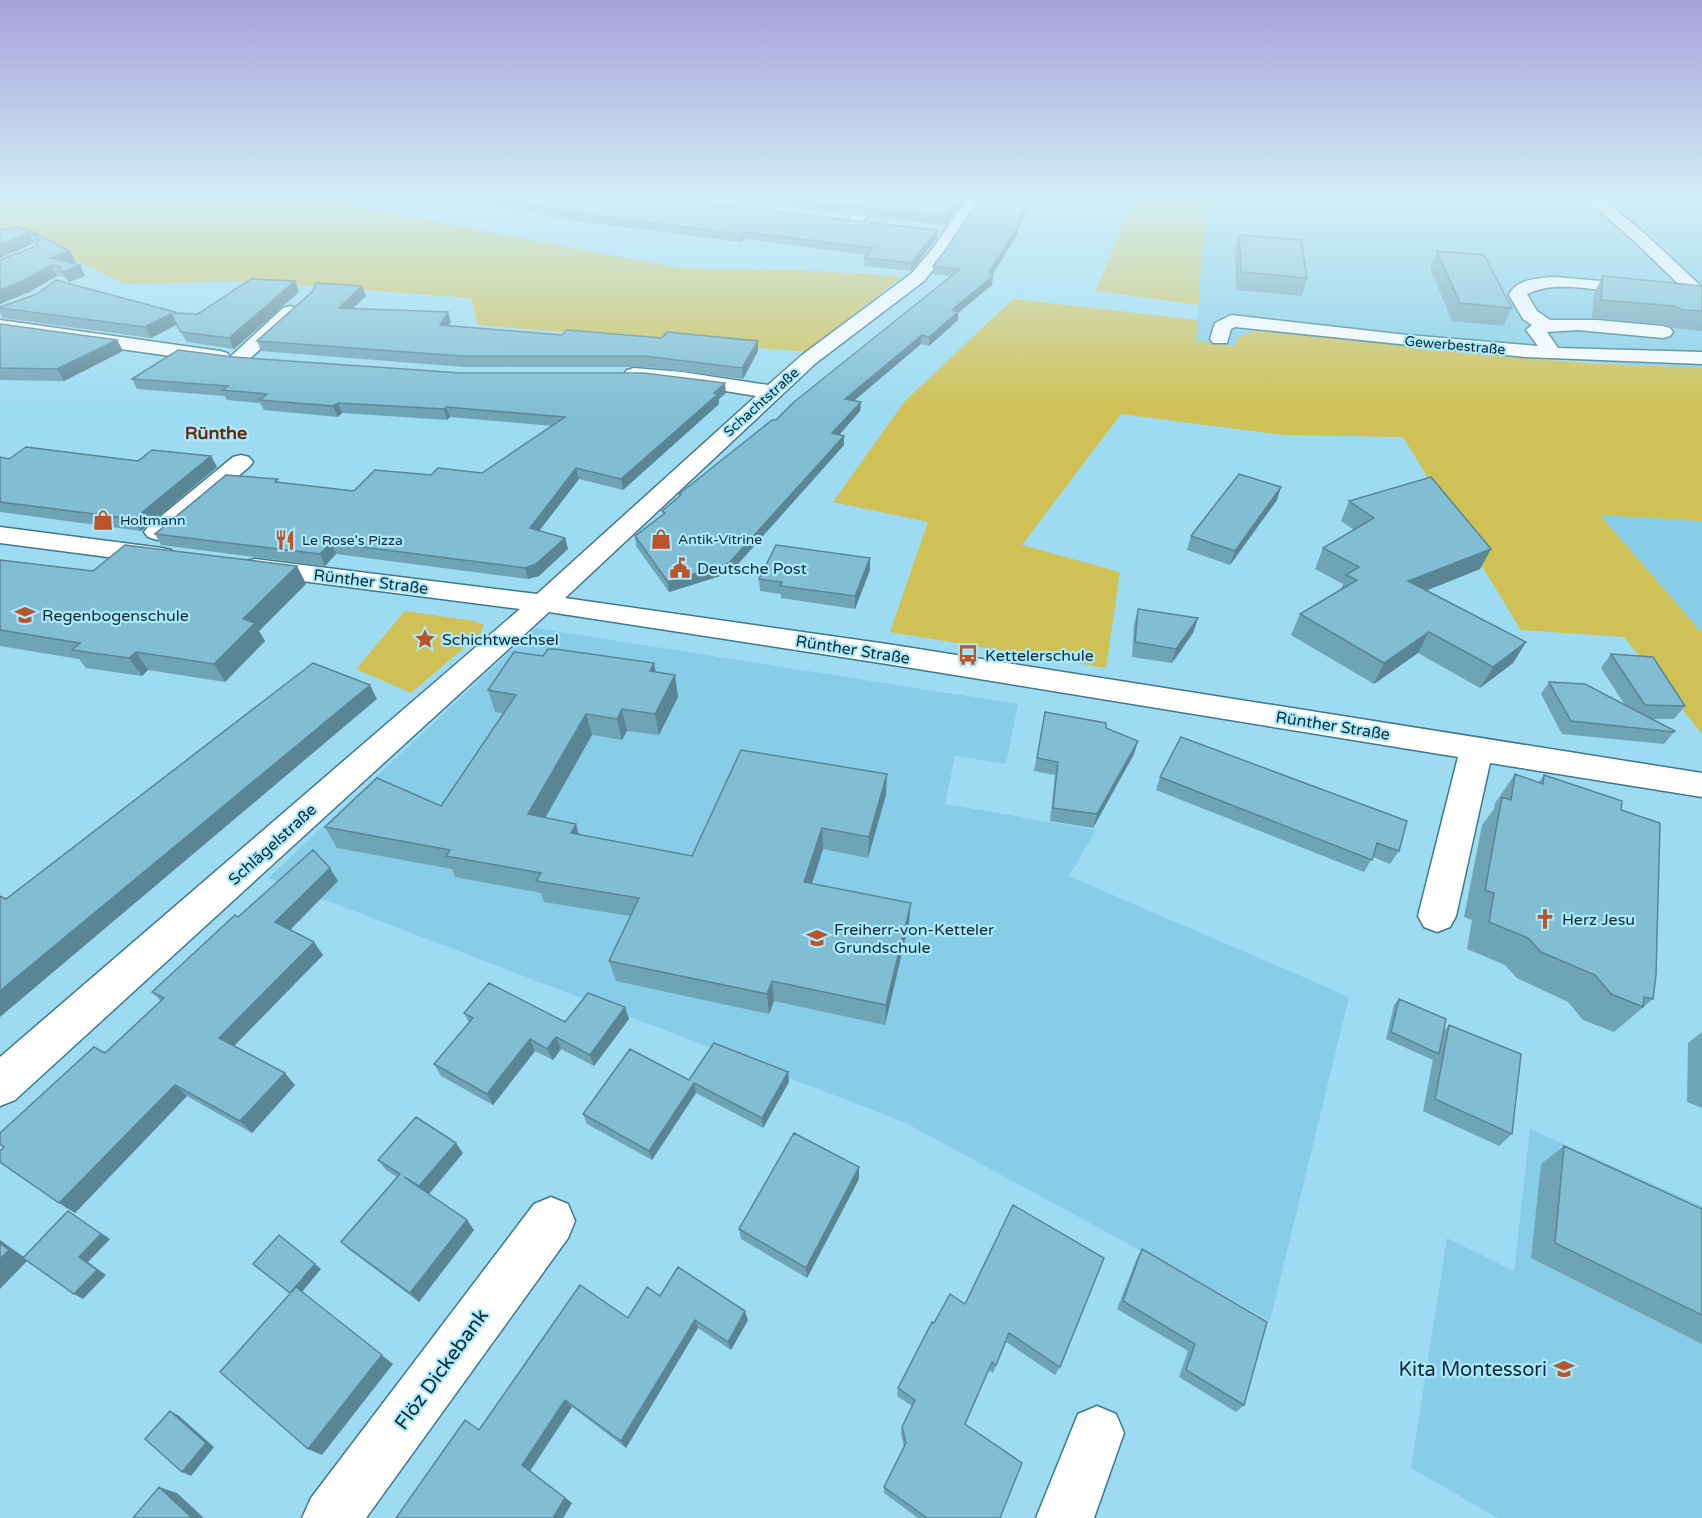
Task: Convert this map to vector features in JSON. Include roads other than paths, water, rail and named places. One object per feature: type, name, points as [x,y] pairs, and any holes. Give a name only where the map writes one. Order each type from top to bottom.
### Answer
[{"type":"street","name":"Schachtstraße","points":[[543,603],[809,358],[918,277],[923,270]]},
{"type":"street","points":[[1674,270],[1702,297]]},
{"type":"street","points":[[1544,325],[1530,315],[1518,296],[1519,291],[1544,284],[1624,288]]},
{"type":"street","points":[[237,359],[300,303]]},
{"type":"street","points":[[3,315],[169,351],[259,361]]},
{"type":"street","name":"Gewerbestraße","points":[[1220,339],[1222,327],[1230,321],[1476,348],[1632,358],[1702,358]]},
{"type":"street","points":[[1552,353],[1536,330],[1544,325],[1570,324],[1663,332]]},
{"type":"street","points":[[616,374],[682,378],[771,392]]},
{"type":"street","points":[[134,552],[241,462]]},
{"type":"street","points":[[0,535],[181,558]]},
{"type":"street","name":"Rünther Straße","points":[[229,564],[543,603],[887,654],[1477,747],[1702,785]]},
{"type":"street","name":"Schlägelstraße","points":[[0,1085],[543,603]]},
{"type":"street","points":[[1437,916],[1477,747]]},
{"type":"street","name":"Flöz Dickebank","points":[[331,1518],[550,1221]]},
{"type":"street","points":[[1065,1518],[1096,1433]]},
{"type":"place","name":"Holtmann","points":[[103,520]]},
{"type":"place","name":"Antik-Vitrine","points":[[661,539]]},
{"type":"place","name":"Le Rose's Pizza","points":[[285,540]]},
{"type":"place","name":"Deutsche Post","points":[[680,568]]},
{"type":"place","name":"Regenbogenschule","points":[[25,615]]},
{"type":"place","name":"Schichtwechsel","points":[[425,639]]},
{"type":"place","name":"Kettelerschule","points":[[968,655]]},
{"type":"place","name":"Herz Jesu","points":[[1545,919]]},
{"type":"place","name":"Freiherr-von-Ketteler Grundschule","points":[[817,938]]},
{"type":"place","name":"Kita Montessori","points":[[1564,1369]]},
{"type":"district","name":"Rünthe","points":[[216,433]]}]
